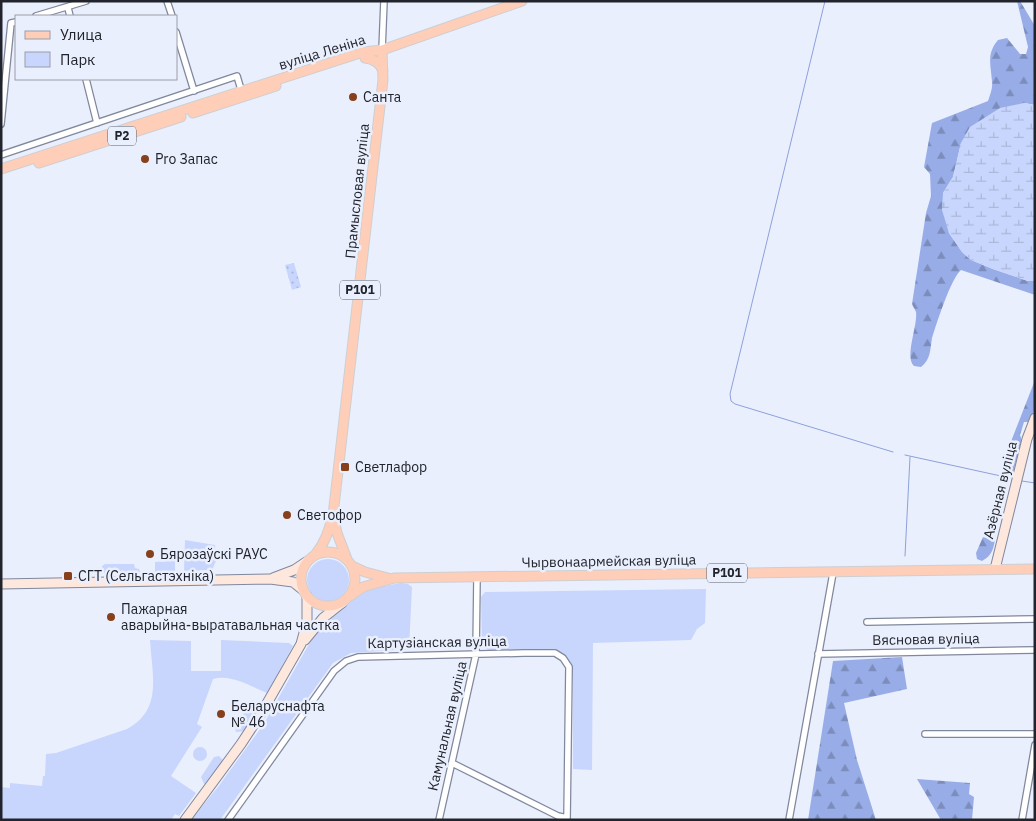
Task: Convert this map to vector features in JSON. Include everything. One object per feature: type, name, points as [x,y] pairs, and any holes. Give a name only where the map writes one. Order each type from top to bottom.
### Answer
[{"type":"main road","name":"Р2","points":[[382,50],[522,1]]},
{"type":"main road","name":"вуліца Леніна","points":[[1,169],[365,58],[382,50]]},
{"type":"main road","name":"вуліца Леніна","points":[[1,175],[363,52],[382,50]]},
{"type":"main road","name":"Прамысловая вуліца","points":[[315,555],[327,536],[333,515],[369,213],[383,71],[382,50]]},
{"type":"main road","points":[[365,58],[375,60],[383,71]]},
{"type":"main road","name":"Прамысловая вуліца","points":[[333,515],[337,533],[350,563]]},
{"type":"main road","name":"Р101","points":[[306,562],[315,555],[331,552],[340,554],[350,563],[355,576],[354,587],[350,596],[342,603]]},
{"type":"main road","points":[[306,562],[301,576],[305,593],[314,602],[323,606],[333,606],[342,603]]},
{"type":"main road","name":"Чырвонаармейская вуліца","points":[[350,563],[365,572],[394,578],[1035,569]]},
{"type":"main road","name":"Чырвонаармейская вуліца","points":[[350,596],[363,587],[394,578]]},
{"type":"street","points":[[40,15],[86,1]]},
{"type":"street","points":[[167,1],[172,15]]},
{"type":"street","points":[[382,50],[384,1]]},
{"type":"street","points":[[68,8],[70,15]]},
{"type":"street","points":[[1,124],[11,23],[15,22]]},
{"type":"street","points":[[178,39],[194,91]]},
{"type":"street","points":[[1,155],[237,76],[242,94]]},
{"type":"street","points":[[86,80],[97,124]]},
{"type":"street","name":"Азёрная вуліца","points":[[995,570],[1027,439],[1035,418]]},
{"type":"street","points":[[270,579],[294,570],[306,562]]},
{"type":"street","points":[[789,820],[832,573]]},
{"type":"street","name":"Камунальная вуліца","points":[[439,820],[476,654],[477,577]]},
{"type":"street","points":[[1,584],[270,579],[293,582],[305,593],[307,622],[301,644]]},
{"type":"street","points":[[185,820],[241,744],[262,712],[301,644],[323,618],[342,603]]},
{"type":"street","points":[[867,622],[1035,619]]},
{"type":"street","name":"Вясновая вуліца","points":[[818,654],[1035,650]]},
{"type":"street","name":"Картузіанская вуліца","points":[[228,820],[334,671],[346,661],[358,657],[555,653],[563,658],[569,667],[567,819]]},
{"type":"street","points":[[925,734],[1035,734]]},
{"type":"street","points":[[1022,820],[1032,785],[1035,745]]},
{"type":"street","points":[[452,763],[567,819]]},
{"type":"green space","points":[[1017,1],[1020,1],[1035,26],[1035,105],[1024,103],[961,143],[953,177],[943,193],[949,233],[962,252],[971,260],[993,269],[1028,281],[1035,281],[1035,295],[961,270],[944,302],[928,357],[921,367],[914,366],[910,356],[916,312],[912,304],[926,213],[931,196],[930,174],[924,167],[932,123],[988,101],[992,87],[991,55],[994,45],[998,40],[1007,38],[1020,54],[1026,54],[1028,47]]},
{"type":"green space","points":[[1024,103],[1035,105],[1035,281],[1028,281],[971,260],[962,252],[949,233],[942,210],[943,193],[953,177],[961,143],[970,127],[1000,108]]},
{"type":"green space","points":[[294,263],[301,287],[292,290],[285,265]]},
{"type":"green space","points":[[1035,380],[1035,408],[1029,422],[1024,422],[1020,435],[1022,441],[1013,472],[1010,474],[1004,472],[1002,468],[1003,462]]},
{"type":"green space","points":[[983,537],[995,540],[991,553],[982,561],[977,559],[976,553]]},
{"type":"green space","points":[[185,540],[215,545],[216,561],[212,570],[184,571]]},
{"type":"green space","points":[[328,559],[343,565],[349,580],[343,595],[328,601],[313,595],[307,580],[313,565]]},
{"type":"green space","points":[[175,561],[175,571],[155,572],[155,562]]},
{"type":"green space","points":[[105,564],[134,564],[135,568],[139,569],[140,572],[102,573],[102,566]]},
{"type":"green space","points":[[401,583],[412,587],[409,649],[351,653],[333,663],[220,820],[191,820],[218,787],[263,725],[317,630],[361,592]]},
{"type":"green space","points":[[706,589],[705,623],[697,629],[691,640],[593,643],[592,770],[573,769],[573,666],[564,654],[557,650],[491,651],[482,647],[481,597],[485,592]]},
{"type":"green space","points":[[150,640],[191,641],[191,671],[221,671],[221,640],[289,643],[293,646],[267,693],[234,679],[213,679],[197,724],[202,727],[171,776],[196,793],[179,816],[175,814],[171,820],[1,820],[1,787],[10,788],[10,783],[42,786],[43,776],[45,776],[46,754],[56,753],[127,729],[146,712],[151,702],[153,690]]},
{"type":"green space","points":[[902,657],[907,689],[844,703],[857,760],[876,820],[808,820],[833,661]]},
{"type":"green space","points":[[251,710],[254,720],[246,731],[236,732],[235,727],[245,711]]},
{"type":"green space","points":[[197,747],[203,747],[207,754],[203,761],[197,761],[193,757],[193,751]]},
{"type":"green space","points":[[219,756],[224,761],[208,784],[204,784],[201,777],[214,757]]},
{"type":"green space","points":[[917,779],[970,783],[969,794],[974,797],[972,820],[941,820]]},
{"type":"waterway","points":[[825,1],[730,394],[731,401],[735,404],[893,452]]},
{"type":"waterway","points":[[905,455],[1010,478]]},
{"type":"waterway","points":[[905,556],[910,457]]},
{"type":"waterway","points":[[1022,481],[1035,483]]},
{"type":"place","name":"Санта","points":[[353,97]]},
{"type":"place","name":"Pro Запас","points":[[145,159]]},
{"type":"place","name":"Светлафор","points":[[345,467]]},
{"type":"place","name":"Светофор","points":[[287,515]]},
{"type":"place","name":"Бярозаўскі РАУС","points":[[150,554]]},
{"type":"place","name":"СГТ (Сельгастэхніка)","points":[[68,576]]},
{"type":"place","name":"Пажарная аварыйна-выратавальная частка","points":[[111,617]]},
{"type":"place","name":"Беларуснафта № 46","points":[[221,714]]}]
